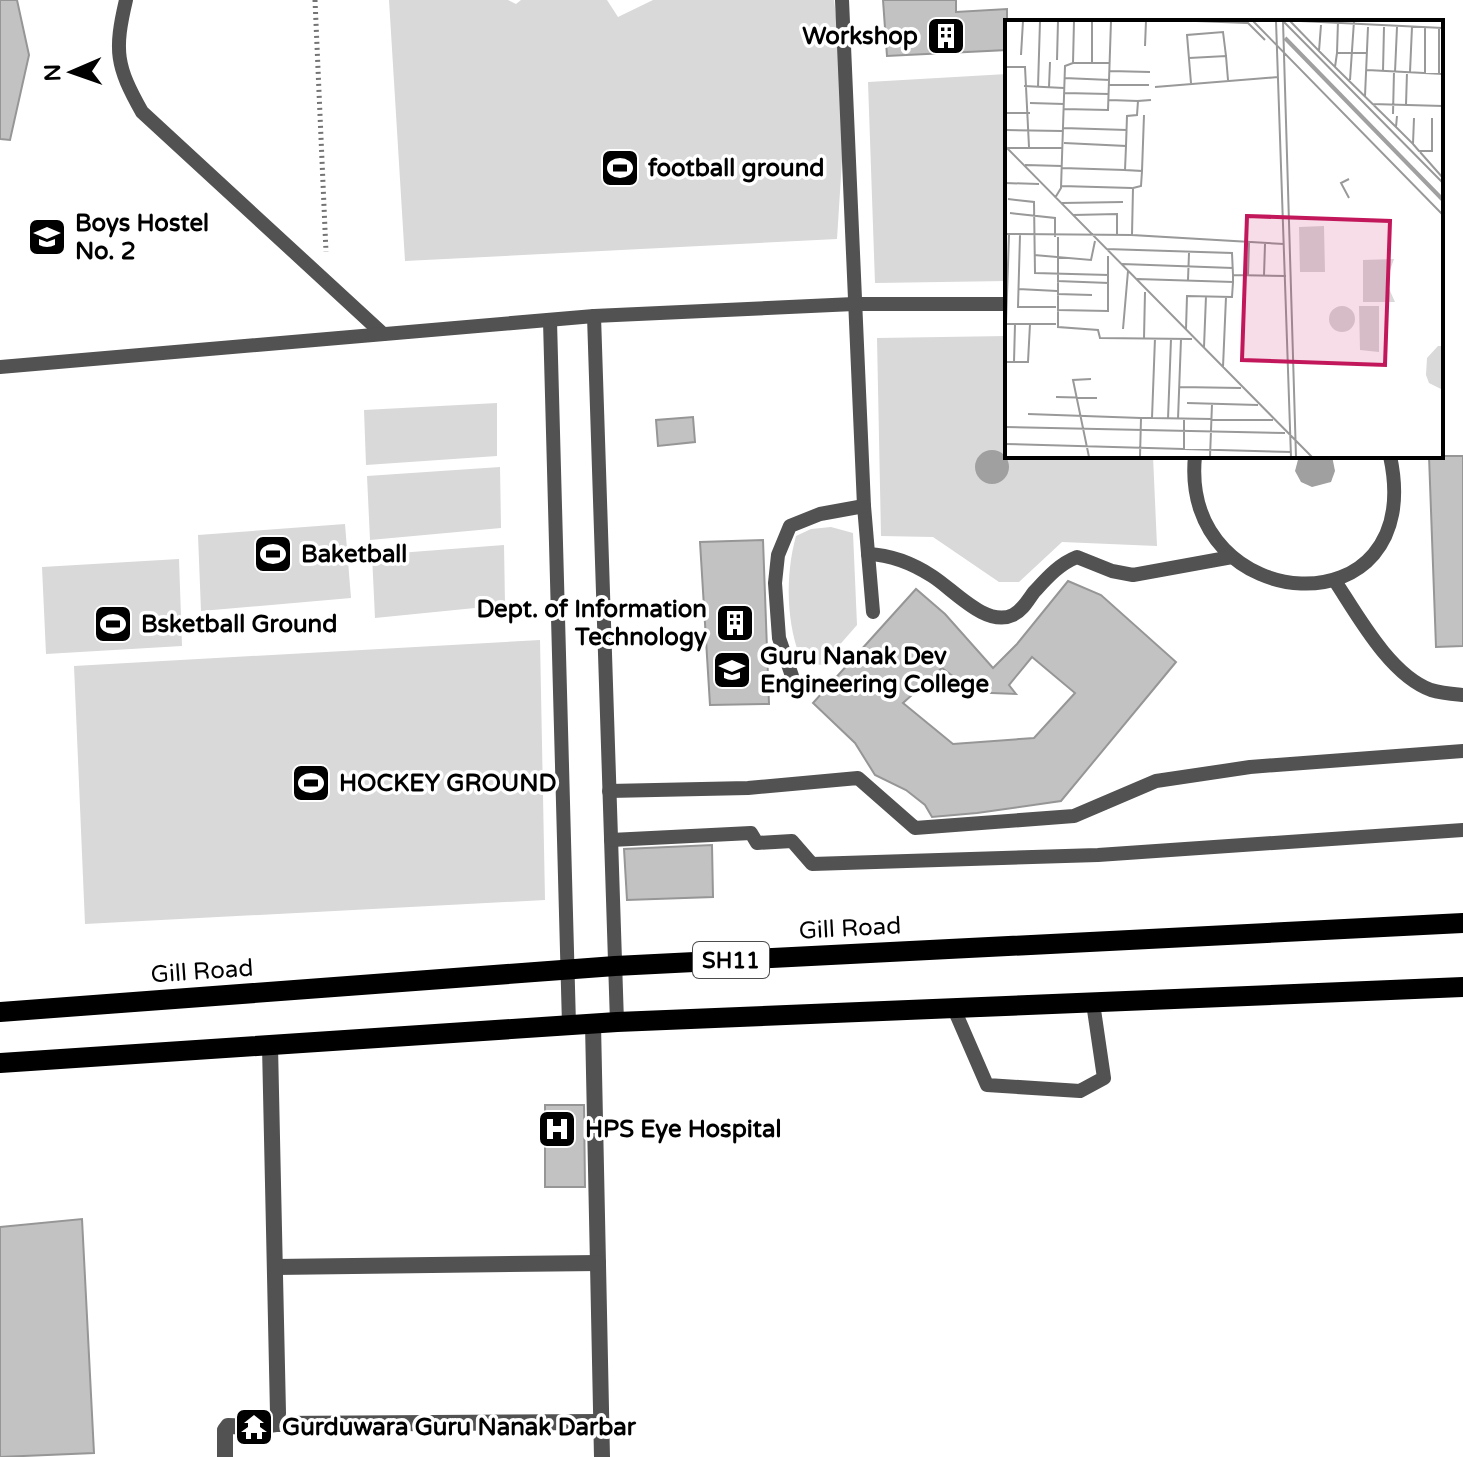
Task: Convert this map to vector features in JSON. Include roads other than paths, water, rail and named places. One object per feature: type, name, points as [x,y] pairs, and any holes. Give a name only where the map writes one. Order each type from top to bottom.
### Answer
[{"type":"main road","name":"Gill Road","points":[[0,1012],[615,966],[1463,923]]},
{"type":"main road","points":[[0,1063],[617,1022],[1463,987]]},
{"type":"street","points":[[593,1024],[602,1457]]},
{"type":"street","points":[[270,1046],[276,1424]]},
{"type":"street","points":[[275,1267],[598,1263]]},
{"type":"street","points":[[225,1457],[225,1430],[228,1426],[601,1422]]},
{"type":"lane","points":[[126,0],[118,37],[124,79],[142,112],[383,334]]},
{"type":"lane","points":[[842,0],[864,506],[873,612]]},
{"type":"lane","points":[[0,367],[594,316],[854,304],[1005,304]]},
{"type":"lane","points":[[594,316],[617,1022]]},
{"type":"lane","points":[[550,321],[569,1025]]},
{"type":"lane","points":[[1195,458],[1196,495],[1208,529],[1232,557],[1263,577],[1299,585],[1335,581],[1368,563],[1387,532],[1395,502],[1390,458]]},
{"type":"lane","points":[[792,676],[779,638],[775,583],[778,555],[790,526],[820,514],[864,506]]},
{"type":"lane","points":[[868,554],[901,560],[918,568],[991,616],[1012,616],[1026,605],[1062,563],[1077,557],[1112,571],[1133,575],[1232,557]]},
{"type":"lane","points":[[1335,581],[1381,649],[1409,676],[1430,690],[1463,695]]},
{"type":"lane","points":[[609,791],[748,788],[858,778],[915,828],[1074,816],[1156,781],[1250,767],[1463,751]]},
{"type":"lane","points":[[611,840],[751,833],[757,843],[792,841],[812,864],[1098,855],[1463,830]]},
{"type":"lane","points":[[954,1009],[987,1085],[1080,1091],[1104,1078],[1093,1003]]},
{"type":"place","name":"Workshop","points":[[946,36]]},
{"type":"place","name":"football ground","points":[[620,168]]},
{"type":"place","name":"Boys Hostel No. 2","points":[[47,237]]},
{"type":"place","name":"Baketball","points":[[273,554]]},
{"type":"place","name":"Dept. of Information Technology","points":[[735,623]]},
{"type":"place","name":"Bsketball Ground","points":[[113,624]]},
{"type":"place","name":"Guru Nanak Dev Engineering College","points":[[732,670]]},
{"type":"place","name":"HOCKEY GROUND","points":[[311,783]]},
{"type":"place","name":"HPS Eye Hospital","points":[[557,1129]]},
{"type":"place","name":"Gurduwara Guru Nanak Darbar","points":[[254,1427]]}]
